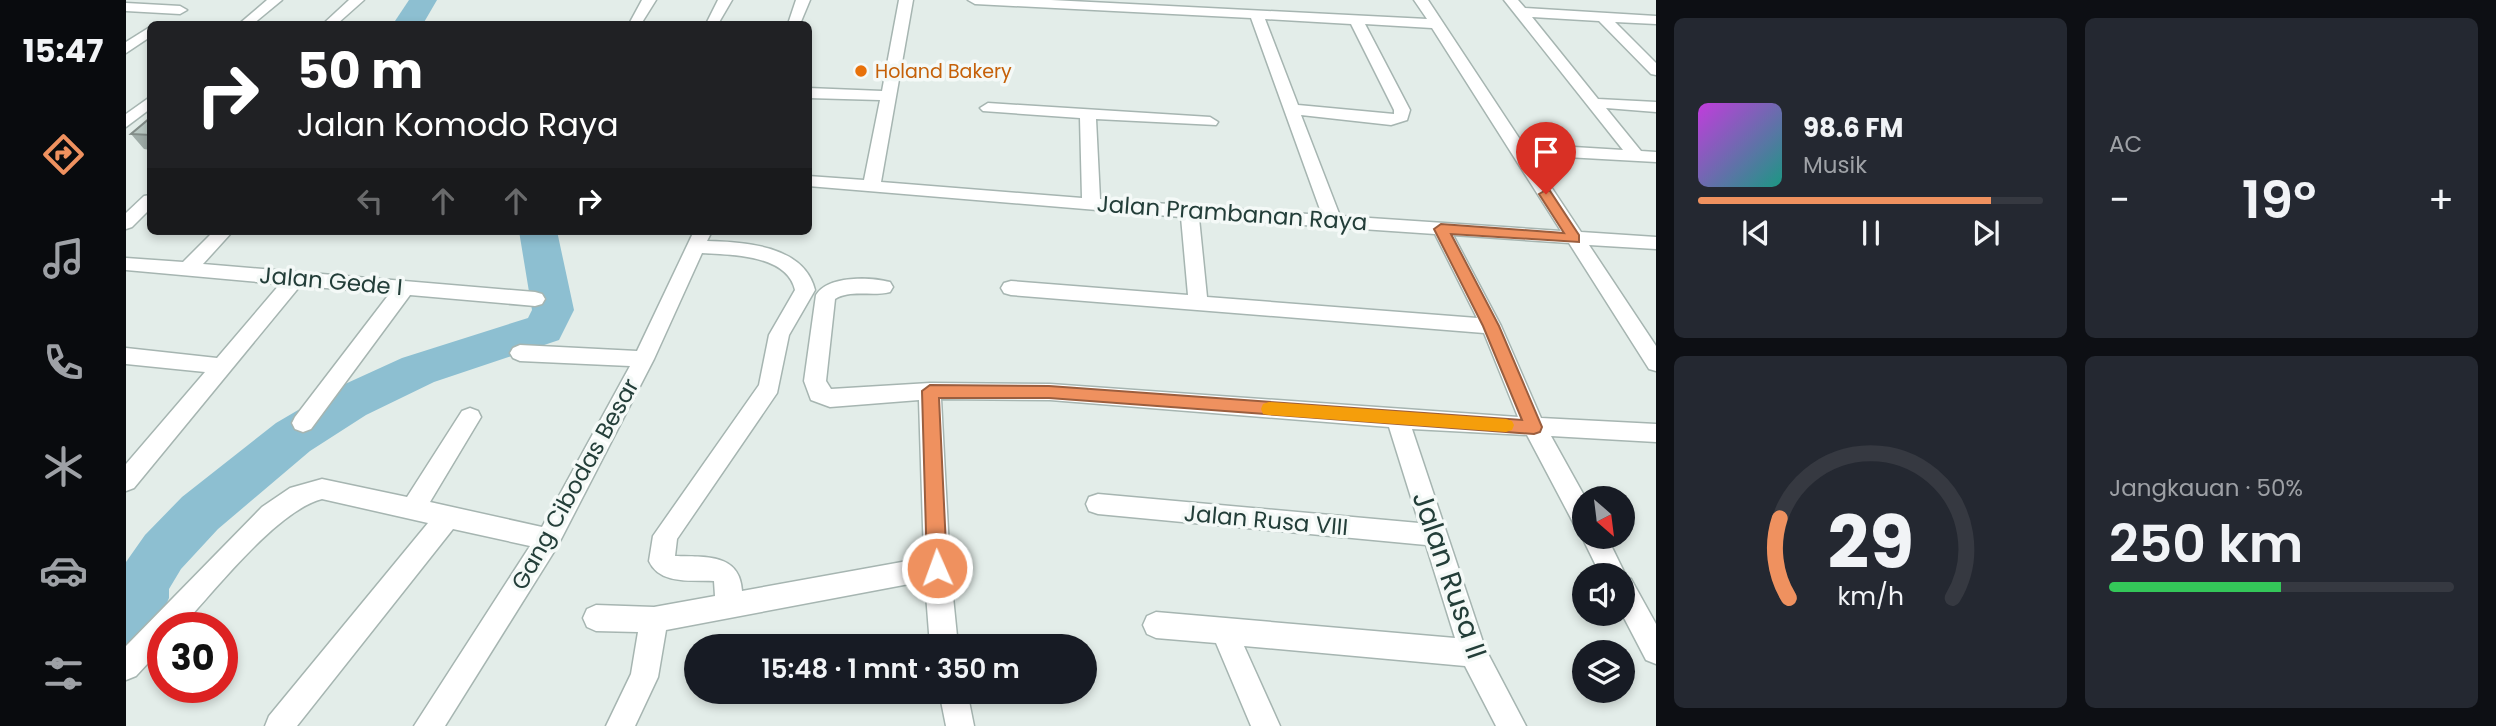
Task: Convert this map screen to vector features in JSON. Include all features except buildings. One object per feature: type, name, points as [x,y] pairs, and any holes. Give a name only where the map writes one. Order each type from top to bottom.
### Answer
[{"type":"street","points":[[164,21],[194,0]]},
{"type":"street","points":[[249,21],[275,0]]},
{"type":"street","points":[[332,21],[357,0]]},
{"type":"street","points":[[637,21],[649,0]]},
{"type":"street","points":[[714,21],[725,0]]},
{"type":"street","points":[[795,21],[803,0]]},
{"type":"street","points":[[872,185],[906,0]]},
{"type":"street","points":[[975,0],[1156,5],[1257,15],[1437,24]]},
{"type":"street","points":[[1421,0],[1574,239],[1647,334],[1656,363]]},
{"type":"street","points":[[1515,6],[1602,17],[1656,20]]},
{"type":"street","points":[[1515,6],[1636,156]]},
{"type":"street","points":[[126,7],[180,10]]},
{"type":"street","points":[[1257,15],[1333,222]]},
{"type":"street","points":[[1602,17],[1656,71]]},
{"type":"street","points":[[1291,109],[1391,120],[1401,117],[1402,110],[1356,20]]},
{"type":"street","points":[[126,49],[147,33]]},
{"type":"street","points":[[812,93],[887,96]]},
{"type":"street","points":[[1594,103],[1656,107]]},
{"type":"street","points":[[988,108],[1210,122]]},
{"type":"street","points":[[1088,114],[1091,202]]},
{"type":"street","points":[[1517,149],[1656,157]]},
{"type":"street","name":"Jalan Prambanan Raya","points":[[812,181],[1189,212],[1656,243]]},
{"type":"street","points":[[126,223],[147,203]]},
{"type":"street","points":[[1189,212],[1198,302]]},
{"type":"street","points":[[1441,229],[1491,326],[1534,427],[1572,496]]},
{"type":"street","points":[[188,269],[220,235]]},
{"type":"street","points":[[699,239],[760,250],[778,259],[799,275],[805,290],[779,335],[769,387],[665,536],[663,561],[668,567],[720,569],[726,574],[730,588],[727,607]]},
{"type":"street","name":"Gang Cibodas Besar","points":[[428,726],[548,539],[644,359],[699,239]]},
{"type":"street","name":"Jalan Gede I","points":[[126,264],[536,299]]},
{"type":"street","points":[[130,471],[296,278]]},
{"type":"street","points":[[883,286],[841,287],[826,295],[815,382],[819,394],[830,398],[930,391],[1049,392],[1398,419],[1656,433]]},
{"type":"street","points":[[303,423],[405,288]]},
{"type":"street","points":[[1011,288],[1491,326]]},
{"type":"street","points":[[520,352],[644,359]]},
{"type":"street","points":[[126,356],[222,366]]},
{"type":"street","points":[[930,391],[937,568],[943,634]]},
{"type":"street","points":[[413,508],[470,416]]},
{"type":"street","name":"Jalan Rusa II","points":[[1398,419],[1473,653],[1512,726]]},
{"type":"street","points":[[126,666],[271,514],[292,498],[322,489],[548,539]]},
{"type":"street","name":"Jalan Rusa VIII","points":[[1098,504],[1434,535]]},
{"type":"street","points":[[279,726],[449,515]]},
{"type":"street","points":[[596,618],[654,620],[937,568]]},
{"type":"street","points":[[1635,612],[1656,651]]},
{"type":"street","points":[[620,726],[643,677],[654,620]]},
{"type":"street","points":[[1156,625],[1473,653]]},
{"type":"street","points":[[1224,631],[1266,726]]},
{"type":"street","points":[[956,704],[960,726]]},
{"type":"waterway","points":[[410,21],[416,16],[423,0]]},
{"type":"waterway","points":[[126,630],[142,598],[142,584],[163,552],[200,513],[293,437],[350,402],[418,370],[544,329],[553,310],[539,235]]},
{"type":"slow traffic","points":[[1269,409],[1506,425]]},
{"type":"place","name":"Holand Bakery","points":[[861,71]]},
{"type":"route","points":[[937,568],[930,391],[1049,392],[1534,427],[1491,326],[1441,229],[1574,239],[1546,194]]}]
